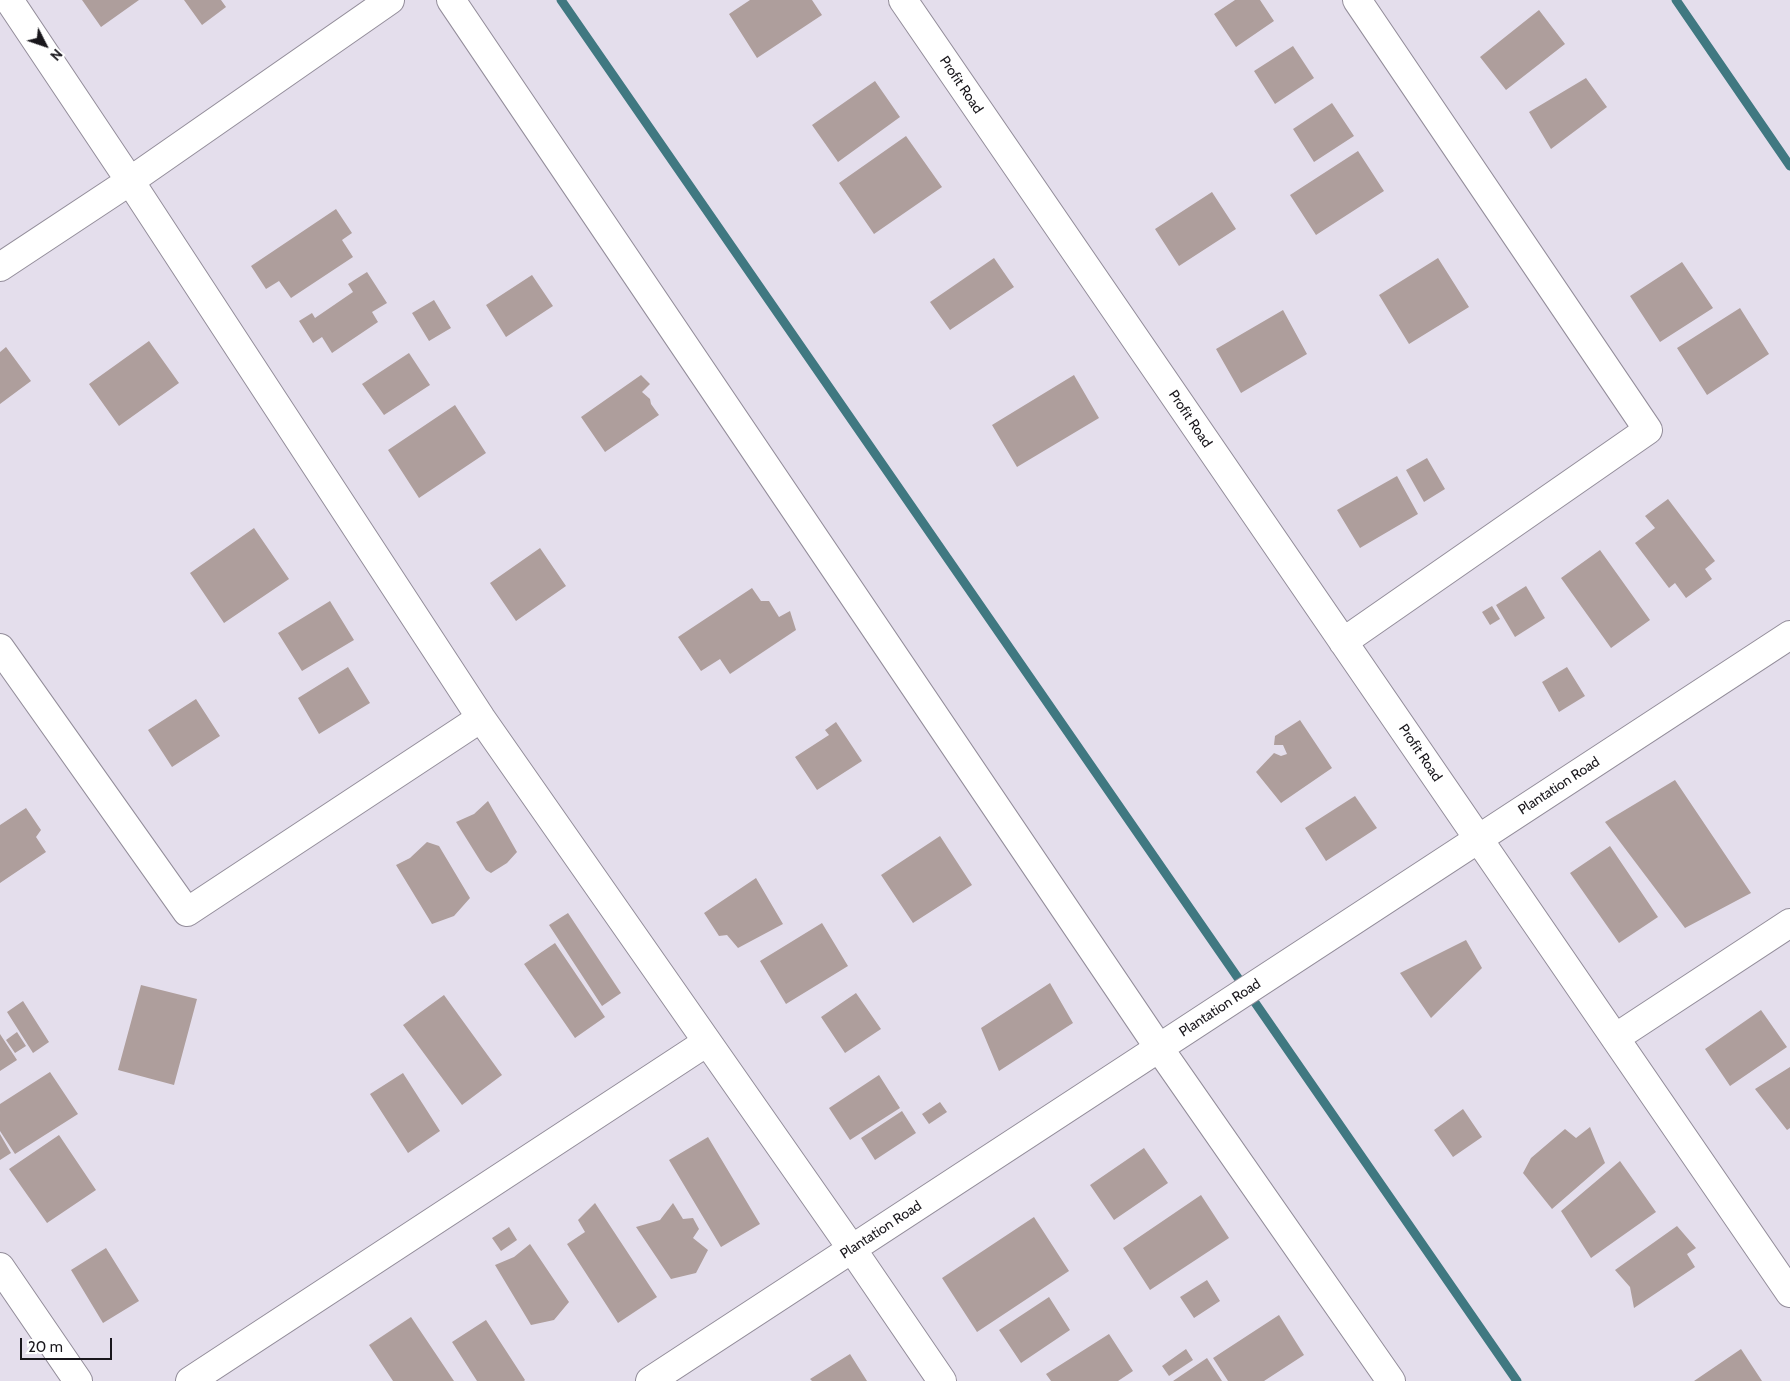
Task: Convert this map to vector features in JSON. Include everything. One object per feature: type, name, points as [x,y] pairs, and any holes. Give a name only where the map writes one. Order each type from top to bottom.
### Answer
[{"type":"street","points":[[9,0],[130,181],[481,718],[942,1381]]},
{"type":"street","points":[[0,267],[130,181],[390,0]]},
{"type":"street","points":[[451,0],[1159,1048],[1391,1381]]},
{"type":"street","name":"Profit Road","points":[[903,0],[1790,1293]]},
{"type":"street","points":[[1343,642],[1648,430],[1357,0]]},
{"type":"street","name":"Plantation Road","points":[[650,1381],[1790,636]]},
{"type":"street","points":[[0,648],[186,912],[481,718]]},
{"type":"street","points":[[1615,1038],[1790,923]]},
{"type":"street","points":[[190,1381],[707,1042]]},
{"type":"street","points":[[0,1267],[78,1381]]},
{"type":"building","points":[[82,0],[139,0],[101,27]]},
{"type":"building","points":[[184,0],[221,0],[226,7],[202,25]]},
{"type":"building","points":[[750,0],[812,0],[822,15],[757,58],[729,14]]},
{"type":"building","points":[[1235,0],[1260,0],[1274,21],[1236,47],[1214,14]]},
{"type":"building","points":[[1539,10],[1565,44],[1506,90],[1480,57]]},
{"type":"building","points":[[1293,46],[1314,78],[1275,104],[1254,71]]},
{"type":"building","points":[[1586,78],[1607,107],[1551,149],[1529,112]]},
{"type":"building","points":[[875,81],[900,117],[838,162],[812,125]]},
{"type":"building","points":[[1332,103],[1354,136],[1314,162],[1293,129]]},
{"type":"building","points":[[906,136],[942,187],[874,234],[839,183]]},
{"type":"building","points":[[1358,151],[1384,191],[1316,235],[1290,195]]},
{"type":"building","points":[[1212,192],[1236,229],[1179,266],[1155,229]]},
{"type":"building","points":[[336,209],[352,233],[342,240],[353,257],[291,298],[279,281],[266,289],[251,266]]},
{"type":"building","points":[[994,258],[1014,287],[950,330],[930,302]]},
{"type":"building","points":[[1438,258],[1469,307],[1409,344],[1379,295]]},
{"type":"building","points":[[1682,262],[1713,308],[1660,342],[1630,296]]},
{"type":"building","points":[[367,272],[387,303],[372,312],[378,322],[332,353],[322,337],[313,343],[299,321],[312,313],[315,318],[353,292],[348,284]]},
{"type":"building","points":[[532,275],[553,306],[506,337],[486,305]]},
{"type":"building","points":[[434,300],[451,328],[429,341],[412,313]]},
{"type":"building","points":[[1740,308],[1769,354],[1707,395],[1677,348]]},
{"type":"building","points":[[1283,310],[1307,354],[1241,393],[1216,349]]},
{"type":"building","points":[[149,341],[179,383],[119,426],[89,384]]},
{"type":"building","points":[[6,347],[31,381],[0,404],[0,352]]},
{"type":"building","points":[[409,353],[430,385],[384,415],[362,384]]},
{"type":"building","points":[[641,375],[650,384],[642,392],[650,399],[651,404],[659,415],[605,452],[581,417]]},
{"type":"building","points":[[1074,375],[1099,418],[1017,467],[992,425]]},
{"type":"building","points":[[455,405],[486,453],[419,498],[388,450]]},
{"type":"building","points":[[1427,458],[1445,489],[1424,502],[1406,470]]},
{"type":"building","points":[[1397,476],[1418,514],[1360,548],[1337,510]]},
{"type":"building","points":[[1668,499],[1715,561],[1705,569],[1712,579],[1686,598],[1675,583],[1669,588],[1635,543],[1655,528],[1645,516]]},
{"type":"building","points":[[254,528],[289,579],[224,623],[190,573]]},
{"type":"building","points":[[540,548],[566,586],[516,621],[490,583]]},
{"type":"building","points":[[1600,550],[1650,620],[1611,648],[1561,578]]},
{"type":"building","points":[[1526,586],[1545,618],[1515,637],[1496,605]]},
{"type":"building","points":[[752,588],[761,601],[769,601],[779,617],[790,611],[796,630],[730,674],[720,659],[701,671],[678,637]]},
{"type":"building","points":[[330,601],[354,640],[302,671],[278,633]]},
{"type":"building","points":[[1492,606],[1500,619],[1490,625],[1482,612]]},
{"type":"building","points":[[348,667],[370,703],[319,734],[298,698]]},
{"type":"building","points":[[1567,667],[1585,696],[1559,712],[1542,682]]},
{"type":"building","points":[[196,699],[220,736],[172,767],[148,730]]},
{"type":"building","points":[[1300,720],[1332,768],[1281,803],[1256,772],[1274,753],[1281,756],[1287,754],[1283,745],[1274,745],[1275,736]]},
{"type":"building","points":[[836,722],[862,761],[817,790],[795,757],[829,735],[825,730]]},
{"type":"building","points":[[1675,780],[1751,893],[1685,928],[1605,822]]},
{"type":"building","points":[[1355,796],[1377,828],[1326,861],[1305,828]]},
{"type":"building","points":[[488,801],[517,852],[507,863],[491,873],[486,870],[456,822],[474,814]]},
{"type":"building","points":[[26,808],[41,830],[36,837],[46,852],[0,883],[0,825]]},
{"type":"building","points":[[940,836],[972,885],[913,923],[881,875]]},
{"type":"building","points":[[427,842],[439,846],[470,898],[454,916],[432,924],[396,865],[410,858]]},
{"type":"building","points":[[1610,846],[1658,917],[1619,943],[1570,873]]},
{"type":"building","points":[[756,878],[783,924],[738,948],[727,935],[719,936],[704,913]]},
{"type":"building","points":[[568,913],[621,993],[602,1006],[549,925]]},
{"type":"building","points":[[822,923],[848,966],[786,1004],[760,961]]},
{"type":"building","points":[[1466,940],[1482,968],[1431,1018],[1400,973]]},
{"type":"building","points":[[555,943],[605,1017],[575,1038],[524,964]]},
{"type":"building","points":[[1050,983],[1073,1023],[999,1071],[981,1028]]},
{"type":"building","points":[[141,985],[197,999],[174,1085],[118,1070]]},
{"type":"building","points":[[856,993],[881,1029],[845,1053],[821,1017]]},
{"type":"building","points":[[444,995],[502,1075],[462,1105],[403,1025]]},
{"type":"building","points":[[23,1001],[49,1042],[33,1053],[7,1012]]},
{"type":"building","points":[[1761,1010],[1787,1047],[1730,1086],[1705,1049]]},
{"type":"building","points":[[17,1032],[26,1046],[15,1053],[6,1040]]},
{"type":"building","points":[[0,1034],[17,1060],[0,1071]]},
{"type":"building","points":[[1790,1067],[1790,1128],[1787,1130],[1755,1089]]},
{"type":"building","points":[[50,1072],[78,1114],[15,1154],[0,1131],[0,1104]]},
{"type":"building","points":[[403,1073],[440,1131],[408,1153],[370,1094]]},
{"type":"building","points":[[879,1075],[900,1108],[850,1140],[829,1108]]},
{"type":"building","points":[[940,1102],[947,1112],[929,1124],[922,1114]]},
{"type":"building","points":[[1463,1109],[1482,1137],[1453,1157],[1434,1130]]},
{"type":"building","points":[[902,1111],[916,1133],[875,1160],[861,1138]]},
{"type":"building","points":[[1590,1127],[1605,1163],[1552,1209],[1523,1173],[1531,1158],[1565,1129],[1576,1138]]},
{"type":"building","points":[[0,1134],[11,1153],[0,1160]]},
{"type":"building","points":[[59,1135],[96,1190],[47,1223],[9,1169]]},
{"type":"building","points":[[708,1137],[760,1224],[721,1247],[669,1160]]},
{"type":"building","points":[[1144,1148],[1168,1183],[1114,1220],[1090,1185]]},
{"type":"building","points":[[1620,1161],[1656,1212],[1591,1258],[1561,1211]]},
{"type":"building","points":[[1201,1195],[1229,1238],[1150,1290],[1123,1248]]},
{"type":"building","points":[[595,1203],[657,1297],[618,1323],[567,1244],[585,1232],[578,1220]]},
{"type":"building","points":[[673,1203],[683,1219],[693,1218],[699,1229],[693,1238],[708,1250],[696,1273],[671,1279],[636,1227],[660,1220]]},
{"type":"building","points":[[1034,1217],[1069,1271],[977,1332],[942,1278]]},
{"type":"building","points":[[1677,1226],[1696,1248],[1687,1254],[1695,1267],[1634,1308],[1630,1287],[1615,1270]]},
{"type":"building","points":[[509,1227],[517,1240],[501,1251],[492,1238]]},
{"type":"building","points":[[530,1244],[569,1302],[554,1320],[531,1325],[495,1265],[514,1257]]},
{"type":"building","points":[[106,1248],[139,1301],[103,1323],[71,1270]]},
{"type":"building","points":[[1207,1280],[1220,1301],[1194,1318],[1180,1297]]},
{"type":"building","points":[[1049,1297],[1070,1330],[1021,1363],[999,1330]]},
{"type":"building","points":[[1279,1315],[1304,1355],[1264,1381],[1228,1381],[1213,1358]]},
{"type":"building","points":[[411,1317],[454,1381],[393,1381],[369,1345]]},
{"type":"building","points":[[486,1320],[524,1381],[477,1381],[452,1342]]},
{"type":"building","points":[[1109,1334],[1133,1371],[1118,1381],[1051,1381],[1046,1374]]},
{"type":"building","points":[[1186,1349],[1193,1360],[1169,1376],[1162,1366]]},
{"type":"building","points":[[1741,1349],[1762,1381],[1694,1381]]},
{"type":"building","points":[[850,1354],[867,1381],[812,1381],[810,1379]]},
{"type":"building","points":[[1207,1358],[1222,1381],[1173,1381]]},
{"type":"waterway","points":[[561,0],[1517,1381]]},
{"type":"waterway","points":[[1676,0],[1790,166]]}]
